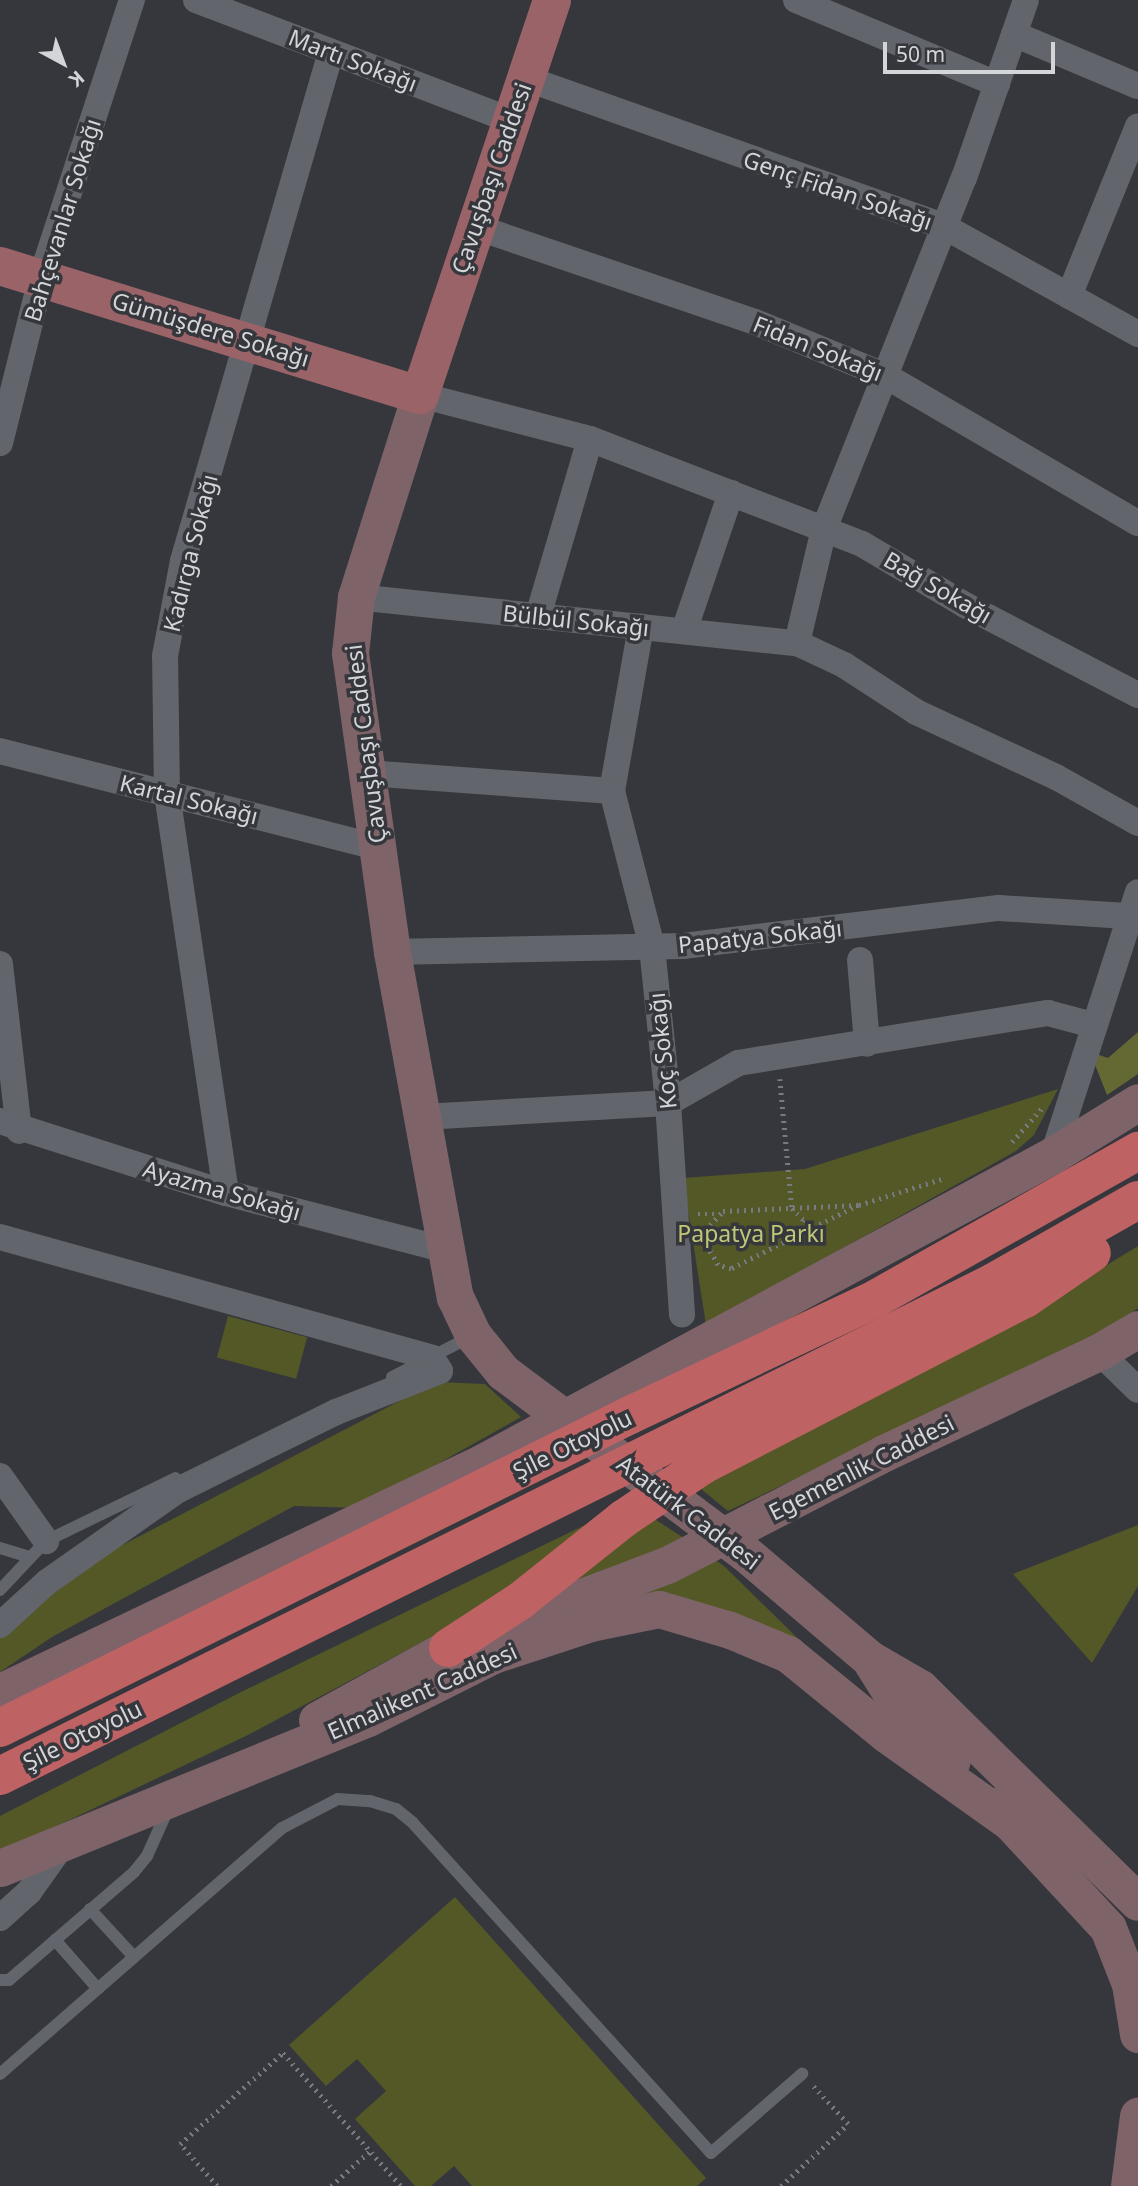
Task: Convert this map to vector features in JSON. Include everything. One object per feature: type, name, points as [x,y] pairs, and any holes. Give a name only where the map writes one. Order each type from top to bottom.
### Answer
[{"type":"highway","name":"Şile Otoyolu","points":[[0,1728],[630,1415],[877,1298],[1138,1151]]},
{"type":"highway","name":"Şile Otoyolu","points":[[0,1776],[978,1290],[1138,1200]]},
{"type":"highway","points":[[448,1648],[520,1601],[623,1519],[705,1464],[1025,1299],[1138,1221]]},
{"type":"main road","name":"Çavuşbaşı Caddesi","points":[[503,1373],[473,1335],[455,1297],[392,952],[350,653],[356,597],[473,226],[552,0]]},
{"type":"main road","name":"Gümüşdere Sokağı","points":[[0,266],[421,395]]},
{"type":"main road","points":[[0,1692],[481,1463],[1053,1154],[1138,1102]]},
{"type":"main road","name":"Egemenlik Caddesi","points":[[244,1765],[364,1691],[448,1648],[667,1565],[884,1453],[1099,1352],[1138,1329]]},
{"type":"main road","name":"Atatürk Caddesi","points":[[503,1373],[745,1553],[870,1659],[1138,1902]]},
{"type":"main road","name":"Elmalıkent Caddesi","points":[[0,1868],[244,1765],[368,1718],[493,1655],[591,1623],[659,1608],[730,1630],[788,1654],[886,1734],[1010,1822]]},
{"type":"main road","name":"Atatürk Caddesi","points":[[909,1697],[1010,1822],[1092,1906],[1108,1928],[1131,1980]]},
{"type":"main road","name":"Atatürk Caddesi","points":[[1138,1931],[1128,1942],[1138,2034]]},
{"type":"main road","points":[[1129,2186],[1138,2116]]},
{"type":"street","name":"Bahçevanlar Sokağı","points":[[0,443],[41,278],[132,0]]},
{"type":"street","name":"Martı Sokağı","points":[[196,0],[510,120]]},
{"type":"street","points":[[796,0],[997,84]]},
{"type":"street","points":[[797,643],[824,529],[945,227],[1026,0]]},
{"type":"street","points":[[1014,34],[1138,86]]},
{"type":"street","name":"Kadırga Sokağı","points":[[226,1193],[167,794],[165,656],[183,561],[331,52]]},
{"type":"street","name":"Genç Fidan Sokağı","points":[[524,78],[945,227],[1138,334]]},
{"type":"street","points":[[1069,296],[1138,126]]},
{"type":"street","name":"Fidan Sokağı","points":[[473,226],[755,322],[886,376],[1138,523]]},
{"type":"street","name":"Bağ Sokağı","points":[[421,395],[590,439],[863,544],[965,605],[1138,695]]},
{"type":"street","points":[[538,616],[590,439]]},
{"type":"street","points":[[684,631],[731,493]]},
{"type":"street","name":"Bülbül Sokağı","points":[[356,597],[797,643],[844,665],[916,712],[1056,777],[1138,822]]},
{"type":"street","points":[[367,773],[612,791],[641,627]]},
{"type":"street","name":"Kartal Sokağı","points":[[0,751],[377,847]]},
{"type":"street","name":"Koç Sokağı","points":[[612,791],[652,947],[668,1103],[682,1315]]},
{"type":"street","points":[[1053,1154],[1133,904]]},
{"type":"street","name":"Papatya Sokağı","points":[[392,952],[652,947],[999,908],[1133,904]]},
{"type":"street","name":"Papatya Sokağı","points":[[860,960],[867,1044]]},
{"type":"street","points":[[0,964],[10,1126]]},
{"type":"street","points":[[423,1117],[668,1103],[738,1063],[1048,1013],[1093,1025]]},
{"type":"street","name":"Ayazma Sokağı","points":[[10,1126],[226,1193],[446,1250]]},
{"type":"street","points":[[0,1237],[432,1358],[440,1371],[336,1412],[178,1490],[47,1582],[0,1625]]},
{"type":"street","points":[[1099,1352],[1138,1390]]},
{"type":"street","points":[[0,1476],[38,1549]]},
{"type":"street","points":[[0,1918],[29,1892],[66,1840]]},
{"type":"lane","points":[[0,1590],[38,1549],[150,1491],[432,1358],[473,1335]]},
{"type":"lane","points":[[0,1609],[150,1491]]},
{"type":"lane","points":[[0,1548],[38,1549]]},
{"type":"lane","points":[[0,1980],[9,1980],[147,1856],[175,1794]]},
{"type":"lane","points":[[0,2074],[282,1829],[338,1799],[370,1801],[396,1809],[412,1822],[711,2153],[802,2074]]},
{"type":"lane","points":[[90,1909],[134,1957]]},
{"type":"lane","points":[[55,1940],[98,1989]]},
{"type":"path","points":[[778,1057],[792,1208],[804,1220],[795,1236]]},
{"type":"path","points":[[1009,1145],[1045,1103],[1072,1094]]},
{"type":"path","points":[[859,1205],[723,1212],[713,1219],[708,1240],[713,1259],[731,1269],[859,1205],[948,1177]]},
{"type":"path","points":[[217,2186],[180,2144],[284,2053],[401,2186]]},
{"type":"path","points":[[781,2186],[848,2124],[802,2074]]},
{"type":"path","points":[[331,2186],[370,2151]]},
{"type":"green space","points":[[1138,1032],[1138,1074],[1107,1095],[1090,1052],[1108,1058]]},
{"type":"green space","name":"Papatya Parkı","points":[[1058,1089],[1034,1135],[1016,1151],[706,1325],[683,1178],[805,1169]]},
{"type":"green space","points":[[1138,1246],[1138,1308],[1098,1335],[728,1511],[695,1484],[991,1336]]},
{"type":"green space","points":[[228,1316],[307,1337],[296,1379],[217,1358]]},
{"type":"green space","points":[[436,1382],[485,1384],[521,1417],[359,1508],[294,1506],[52,1637],[0,1672],[0,1634],[63,1576]]},
{"type":"green space","points":[[622,1507],[514,1593],[248,1735],[0,1853],[0,1816],[243,1691]]},
{"type":"green space","points":[[650,1516],[690,1542],[535,1603]]},
{"type":"green space","points":[[1138,1525],[1138,1586],[1092,1663],[1013,1574]]},
{"type":"green space","points":[[714,1559],[724,1566],[822,1662],[592,1608]]},
{"type":"green space","points":[[455,1897],[706,2178],[697,2186],[472,2186],[454,2166],[431,2186],[415,2186],[355,2119],[386,2091],[357,2059],[326,2086],[289,2045]]}]
